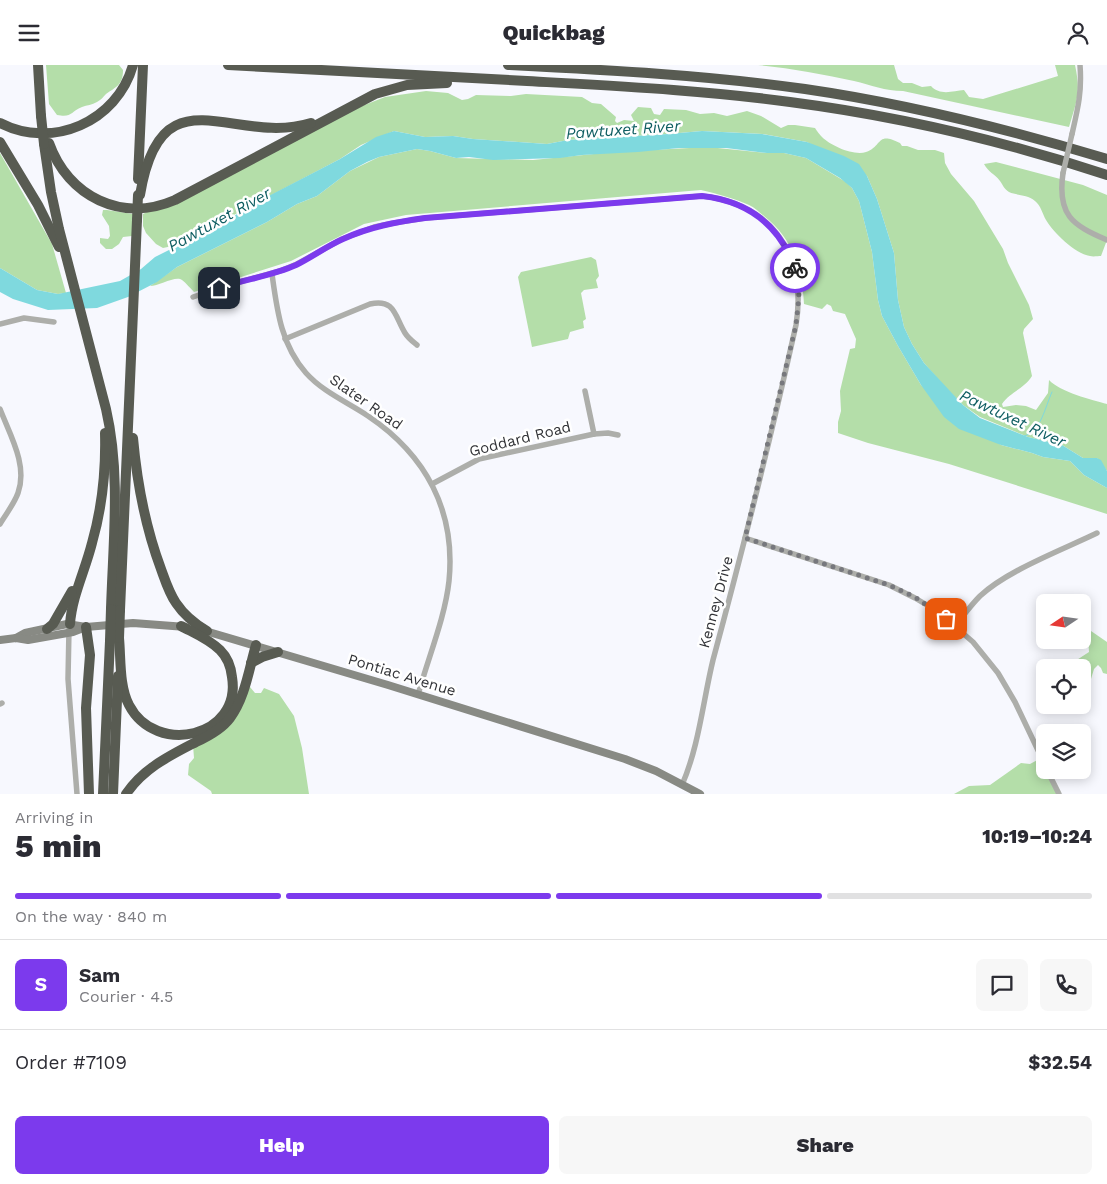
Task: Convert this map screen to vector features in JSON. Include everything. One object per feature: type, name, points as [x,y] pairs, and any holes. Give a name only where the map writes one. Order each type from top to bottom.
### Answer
[{"type":"highway","points":[[38,65],[41,116],[47,144],[53,203],[104,399],[111,435],[115,481],[116,609]]},
{"type":"highway","points":[[228,65],[681,90],[754,97],[826,107],[967,135],[1037,153],[1107,175]]},
{"type":"highway","points":[[508,65],[624,71],[733,80],[867,99],[1001,128],[1107,159]]},
{"type":"highway","points":[[599,65],[624,71]]},
{"type":"highway","points":[[0,123],[20,131],[41,134],[61,132],[76,127],[98,116],[111,105],[124,86],[132,68]]},
{"type":"highway","points":[[103,794],[131,353],[143,69]]},
{"type":"highway","points":[[139,195],[145,169],[154,148],[164,135],[181,123],[204,119],[261,128],[289,128],[314,122],[382,91],[407,85],[510,80]]},
{"type":"highway","points":[[47,144],[62,170],[83,192],[114,206],[128,208],[147,207],[174,200],[352,105]]},
{"type":"highway","points":[[0,142],[43,214],[71,278]]},
{"type":"highway","points":[[131,353],[134,454],[140,495],[150,536],[162,573],[174,599],[188,617],[207,631]]},
{"type":"highway","points":[[69,629],[72,603],[95,534],[102,491],[105,447],[104,399]]},
{"type":"highway","points":[[47,629],[55,621],[85,566]]},
{"type":"highway","points":[[114,639],[124,691],[132,711],[145,723],[160,732],[171,735],[189,735],[204,730],[221,717],[228,707],[232,696],[233,679],[228,663],[219,649],[210,641],[181,626]]},
{"type":"highway","points":[[86,627],[90,655],[86,708],[89,794]]},
{"type":"highway","points":[[113,794],[114,639]]},
{"type":"highway","points":[[126,794],[149,768],[208,736],[227,722],[238,705],[256,645]]},
{"type":"highway","points":[[251,663],[278,652]]},
{"type":"main road","name":"Pontiac Avenue","points":[[16,638],[23,634],[47,629],[69,629],[126,623],[181,626],[207,631],[625,759],[656,771],[700,794]]},
{"type":"main road","name":"Pontiac Avenue","points":[[0,640],[16,638],[28,640],[69,629]]},
{"type":"street","points":[[1080,65],[1080,100],[1062,173],[1062,197],[1068,213],[1079,227],[1107,240]]},
{"type":"street","name":"Kenney Drive","points":[[193,297],[297,265],[335,243],[358,233],[394,223],[425,218],[702,196],[724,199],[745,208],[770,226],[787,250],[796,273],[799,296],[796,325],[695,741],[682,785]]},
{"type":"street","name":"Slater Road","points":[[272,274],[278,319],[291,351],[306,373],[333,395],[367,415],[398,439],[416,459],[432,484],[441,504],[448,531],[450,549],[449,580],[443,612],[418,695]]},
{"type":"street","points":[[285,339],[370,304],[382,302],[393,309],[406,335],[417,345]]},
{"type":"street","points":[[0,324],[24,318],[54,322]]},
{"type":"street","points":[[585,391],[594,434]]},
{"type":"street","points":[[0,409],[18,457],[21,473],[18,494],[0,524]]},
{"type":"street","name":"Goddard Road","points":[[432,484],[479,459],[594,434],[608,433],[618,435]]},
{"type":"street","points":[[956,626],[971,606],[990,588],[1013,573],[1097,533]]},
{"type":"street","points":[[745,538],[889,585],[918,600],[956,626],[980,650],[998,673],[1015,702],[1036,746]]},
{"type":"street","points":[[69,629],[68,679],[77,794]]},
{"type":"street","points":[[1052,779],[1059,794]]},
{"type":"green space","points":[[46,65],[119,65],[123,70],[123,75],[118,85],[98,101],[62,116],[57,115],[49,104]]},
{"type":"green space","points":[[758,65],[894,65],[898,79],[903,83],[912,83],[922,87],[931,86],[942,92],[964,90],[969,97],[983,99],[1058,76],[1055,65],[1075,65],[1078,90],[1069,127],[830,76]]},
{"type":"green space","points":[[426,91],[448,93],[462,100],[476,95],[511,96],[526,94],[582,97],[592,103],[601,104],[616,117],[615,121],[617,123],[624,120],[634,121],[631,115],[638,107],[651,108],[654,114],[660,115],[664,109],[686,110],[700,114],[714,113],[727,116],[747,111],[761,116],[781,128],[795,125],[815,128],[821,136],[837,147],[855,153],[866,152],[883,139],[887,139],[900,143],[902,146],[918,150],[935,150],[944,153],[945,163],[951,174],[974,201],[1003,249],[1029,305],[1033,319],[1024,329],[1023,333],[1032,376],[1005,400],[1002,404],[1003,407],[1016,405],[1036,410],[1048,393],[1049,380],[1068,392],[1107,404],[1107,471],[1097,458],[1083,458],[1062,445],[1028,437],[980,417],[963,405],[945,387],[924,363],[904,327],[898,300],[894,253],[877,199],[867,176],[807,142],[763,134],[702,131],[568,140],[547,144],[453,136],[425,137],[394,131],[361,145],[340,159],[177,245],[163,248],[156,244],[146,233],[143,226],[143,214],[362,106],[385,97]]},
{"type":"green space","points":[[708,147],[784,153],[806,158],[846,182],[852,188],[859,201],[872,252],[882,316],[921,385],[1001,445],[1043,457],[1070,461],[1084,475],[1107,488],[1107,514],[949,464],[868,443],[838,433],[841,411],[840,391],[850,349],[855,348],[856,339],[845,314],[833,311],[831,306],[827,304],[822,309],[804,304],[798,266],[789,244],[764,216],[753,207],[725,196],[701,190],[406,215],[364,224],[291,261],[194,292],[184,281],[179,279],[150,286],[177,267],[267,222],[297,204],[317,196],[350,171],[379,157],[417,149],[456,158],[533,160],[614,152]]},
{"type":"green space","points":[[0,153],[52,244],[66,293],[58,294],[37,290],[0,268]]},
{"type":"green space","points":[[996,162],[1083,185],[1107,195],[1107,240],[1101,256],[1084,254],[1071,247],[1046,220],[1035,201],[1029,197],[1007,191],[998,178],[984,164]]},
{"type":"green space","points":[[103,210],[133,214],[132,236],[123,237],[119,244],[112,249],[106,249],[100,243],[100,238],[108,239],[110,236],[109,226],[102,215]]},
{"type":"green space","points":[[591,257],[596,260],[599,276],[596,280],[598,288],[584,290],[581,293],[586,319],[583,321],[584,328],[570,332],[568,339],[532,347],[518,277],[521,272]]},
{"type":"green space","points":[[1091,631],[1107,642],[1107,674],[1103,673],[1098,665],[1094,669],[1091,679],[1091,659],[1078,659],[1089,652],[1089,649],[1091,649]]},
{"type":"green space","points":[[250,687],[255,693],[261,693],[264,688],[279,694],[294,716],[302,748],[309,794],[212,794],[211,791],[188,775],[189,764],[194,758],[193,745]]},
{"type":"green space","points":[[1036,761],[1036,779],[1050,779],[1059,794],[954,794],[969,786],[990,785],[1021,763],[1030,764]]},
{"type":"water","points":[[394,131],[425,137],[453,136],[547,144],[568,140],[702,131],[762,134],[807,142],[844,156],[859,164],[867,176],[877,199],[894,253],[898,300],[904,327],[924,363],[963,405],[980,418],[1028,437],[1062,445],[1083,458],[1097,458],[1101,460],[1107,471],[1107,488],[1084,475],[1070,461],[1043,457],[1001,445],[959,429],[944,417],[921,385],[882,316],[872,252],[859,201],[852,188],[840,178],[806,158],[784,153],[726,148],[679,148],[560,158],[493,160],[469,157],[456,158],[417,149],[379,157],[367,162],[350,171],[317,196],[297,204],[267,222],[177,267],[157,282],[128,297],[97,308],[48,310],[13,299],[0,292],[0,268],[37,290],[58,294],[120,281],[141,269],[155,257],[219,225],[259,201],[340,159],[376,137]]},
{"type":"waterway","name":"Pawtuxet River","points":[[1024,436],[1035,430],[1052,392]]},
{"type":"way so far","points":[[795,268],[799,296],[796,325],[745,538],[889,585],[915,597],[946,619]]},
{"type":"route","points":[[219,288],[272,274],[297,265],[342,239],[374,227],[394,223],[425,218],[702,196],[724,199],[756,214],[770,226],[781,240],[795,268]]}]
